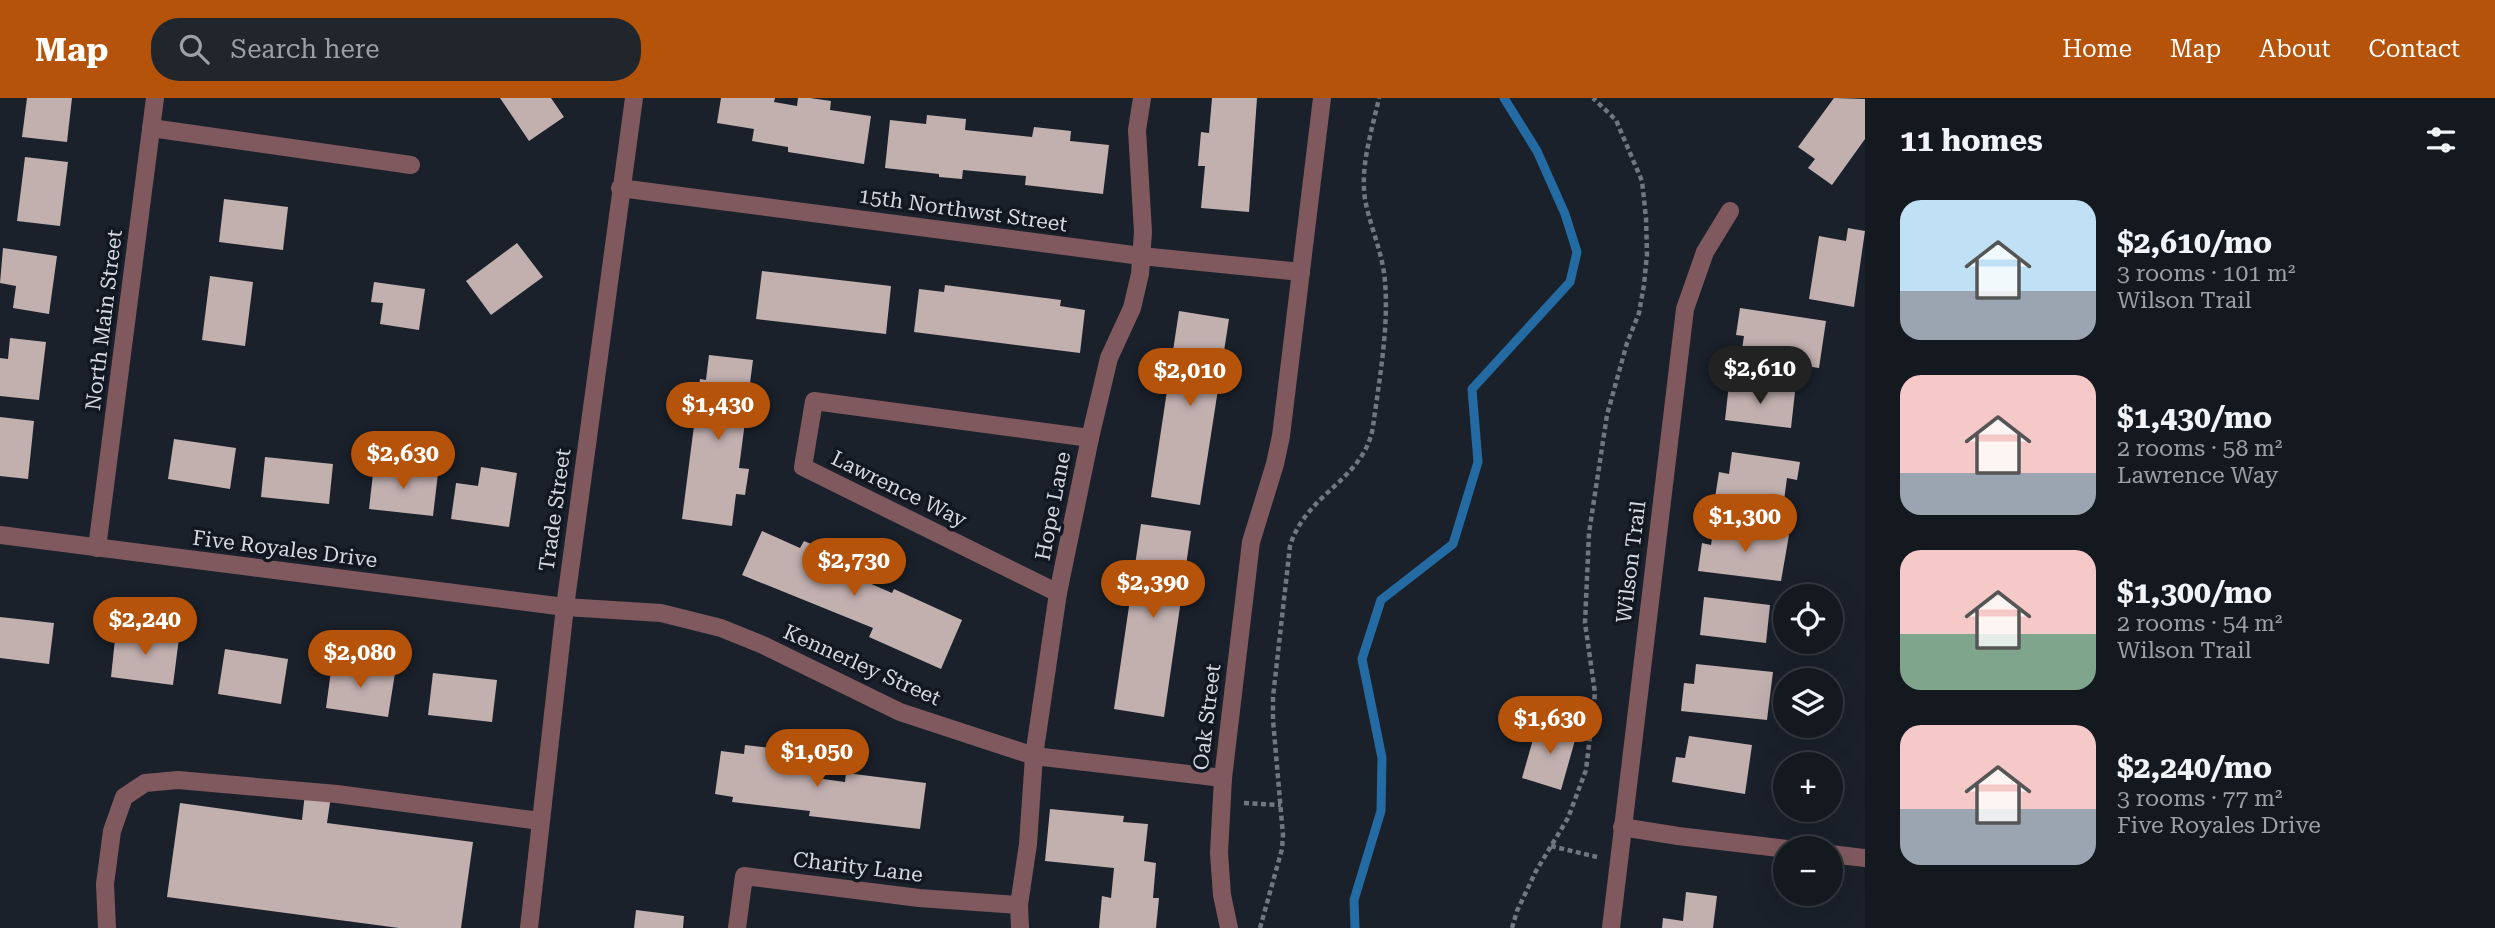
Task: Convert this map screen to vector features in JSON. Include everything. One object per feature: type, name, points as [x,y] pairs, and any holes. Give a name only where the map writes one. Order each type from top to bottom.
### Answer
[{"type":"street","name":"North Main Street","points":[[97,548],[155,98]]},
{"type":"street","name":"Trade Street","points":[[529,928],[565,607],[634,98]]},
{"type":"street","name":"Hope Lane","points":[[1020,928],[1019,905],[1028,844],[1034,756],[1058,593],[1109,358],[1132,308],[1140,274],[1143,232],[1137,130],[1142,98]]},
{"type":"street","name":"Oak Street","points":[[1229,928],[1222,895],[1219,853],[1223,778],[1251,542],[1281,436],[1321,98]]},
{"type":"street","points":[[151,128],[411,164]]},
{"type":"street","name":"15th Northwst Street","points":[[620,188],[1141,256],[1301,272]]},
{"type":"street","name":"Wilson Trail","points":[[1611,928],[1685,309],[1705,252],[1730,211]]},
{"type":"street","name":"Lawrence Way","points":[[1058,593],[803,467],[814,401],[1090,438]]},
{"type":"street","name":"Five Royales Drive","points":[[0,535],[565,607]]},
{"type":"street","name":"Kennerley Street","points":[[565,607],[662,613],[721,628],[763,645],[900,712],[1034,756],[1223,778]]},
{"type":"street","points":[[107,928],[105,884],[112,831],[124,797],[145,783],[178,780],[337,794],[540,821]]},
{"type":"street","points":[[1622,827],[1773,847]]},
{"type":"street","points":[[1843,855],[1865,858]]},
{"type":"street","name":"Charity Lane","points":[[737,928],[744,876],[919,898],[1019,905]]},
{"type":"path","points":[[1259,928],[1282,849],[1273,697],[1290,546],[1295,530],[1304,516],[1362,457],[1373,427],[1385,286],[1382,257],[1367,207],[1364,184],[1366,160],[1379,98]]},
{"type":"path","points":[[1512,928],[1517,911],[1568,818],[1580,789],[1590,749],[1595,693],[1585,622],[1589,533],[1607,415],[1627,344],[1639,313],[1644,285],[1647,254],[1642,181],[1616,120],[1593,98]]},
{"type":"path","points":[[1222,801],[1281,805]]},
{"type":"path","points":[[1551,846],[1619,862]]},
{"type":"building","points":[[27,98],[72,98],[67,142],[22,137]]},
{"type":"building","points":[[500,98],[551,98],[564,117],[529,141]]},
{"type":"building","points":[[721,98],[775,98],[774,102],[797,106],[798,98],[810,98],[831,101],[830,110],[871,116],[864,164],[788,152],[788,147],[752,141],[754,129],[717,123]]},
{"type":"building","points":[[1212,98],[1257,98],[1249,212],[1201,208],[1205,166],[1198,166],[1201,132],[1209,133]]},
{"type":"building","points":[[1834,98],[1865,99],[1865,139],[1832,185],[1808,168],[1815,159],[1798,147]]},
{"type":"building","points":[[927,115],[966,119],[965,130],[1032,137],[1034,127],[1071,131],[1070,141],[1109,145],[1103,194],[1025,185],[1026,176],[963,170],[962,179],[885,168],[890,120],[926,124]]},
{"type":"building","points":[[25,157],[68,162],[60,226],[17,221]]},
{"type":"building","points":[[224,199],[288,207],[283,250],[219,242]]},
{"type":"building","points":[[1848,228],[1865,231],[1854,307],[1809,299],[1819,236],[1846,241]]},
{"type":"building","points":[[517,243],[543,277],[491,315],[466,281]]},
{"type":"building","points":[[3,248],[57,256],[49,314],[13,308],[16,286],[0,283]]},
{"type":"building","points":[[762,271],[891,286],[886,334],[756,319]]},
{"type":"building","points":[[210,276],[253,282],[245,346],[202,340]]},
{"type":"building","points":[[374,282],[425,289],[419,330],[380,324],[383,303],[371,302]]},
{"type":"building","points":[[945,285],[1061,300],[1060,306],[1085,310],[1080,353],[914,332],[919,289],[944,292]]},
{"type":"building","points":[[1740,308],[1826,321],[1819,368],[1741,356],[1744,336],[1736,335]]},
{"type":"building","points":[[1179,311],[1229,319],[1200,505],[1151,497]]},
{"type":"building","points":[[10,338],[46,342],[39,400],[0,396],[0,358],[8,359]]},
{"type":"building","points":[[709,355],[753,360],[739,468],[749,469],[745,495],[736,494],[732,526],[682,519],[700,379],[706,380]]},
{"type":"building","points":[[1729,384],[1795,392],[1791,428],[1725,420]]},
{"type":"building","points":[[0,417],[34,421],[28,479],[0,476]]},
{"type":"building","points":[[174,439],[236,448],[230,489],[168,479]]},
{"type":"building","points":[[1732,452],[1800,462],[1797,480],[1787,478],[1783,508],[1715,498],[1719,472],[1729,474]]},
{"type":"building","points":[[265,457],[333,464],[329,504],[261,497]]},
{"type":"building","points":[[374,465],[438,473],[433,516],[369,509]]},
{"type":"building","points":[[481,467],[517,473],[509,527],[451,519],[456,483],[478,486]]},
{"type":"building","points":[[1141,524],[1191,531],[1164,717],[1114,709]]},
{"type":"building","points":[[1714,526],[1789,535],[1781,581],[1698,571],[1702,543],[1711,545]]},
{"type":"building","points":[[762,531],[800,548],[804,541],[835,554],[830,566],[892,593],[894,589],[962,620],[941,669],[869,637],[873,628],[742,575]]},
{"type":"building","points":[[1704,597],[1770,605],[1766,643],[1700,635]]},
{"type":"building","points":[[0,617],[54,623],[49,664],[0,658]]},
{"type":"building","points":[[116,630],[179,638],[173,685],[111,677]]},
{"type":"building","points":[[225,649],[288,659],[281,704],[218,694]]},
{"type":"building","points":[[332,663],[395,673],[388,717],[326,708]]},
{"type":"building","points":[[1696,664],[1773,672],[1767,720],[1681,711],[1684,683],[1694,684]]},
{"type":"building","points":[[433,673],[497,680],[492,722],[428,715]]},
{"type":"building","points":[[1538,722],[1577,733],[1561,790],[1522,778]]},
{"type":"building","points":[[1689,736],[1752,745],[1745,794],[1672,782],[1676,757],[1685,758]]},
{"type":"building","points":[[745,745],[794,751],[793,756],[818,759],[816,778],[845,782],[846,773],[926,783],[920,829],[809,816],[810,811],[732,802],[733,797],[715,794],[721,751],[744,754]]},
{"type":"building","points":[[305,793],[331,796],[327,823],[473,842],[461,928],[399,928],[167,897],[180,803],[302,820]]},
{"type":"building","points":[[1050,809],[1124,816],[1123,822],[1148,824],[1144,861],[1156,863],[1153,898],[1159,898],[1156,928],[1099,928],[1102,896],[1111,898],[1114,868],[1045,861]]},
{"type":"building","points":[[1686,892],[1717,896],[1713,928],[1662,928],[1663,918],[1683,921]]},
{"type":"building","points":[[636,910],[684,916],[683,928],[634,928]]},
{"type":"waterway","points":[[1355,928],[1354,900],[1381,811],[1382,758],[1362,659],[1381,600],[1453,544],[1478,462],[1472,389],[1570,282],[1577,252],[1565,214],[1537,151],[1504,98]]}]
